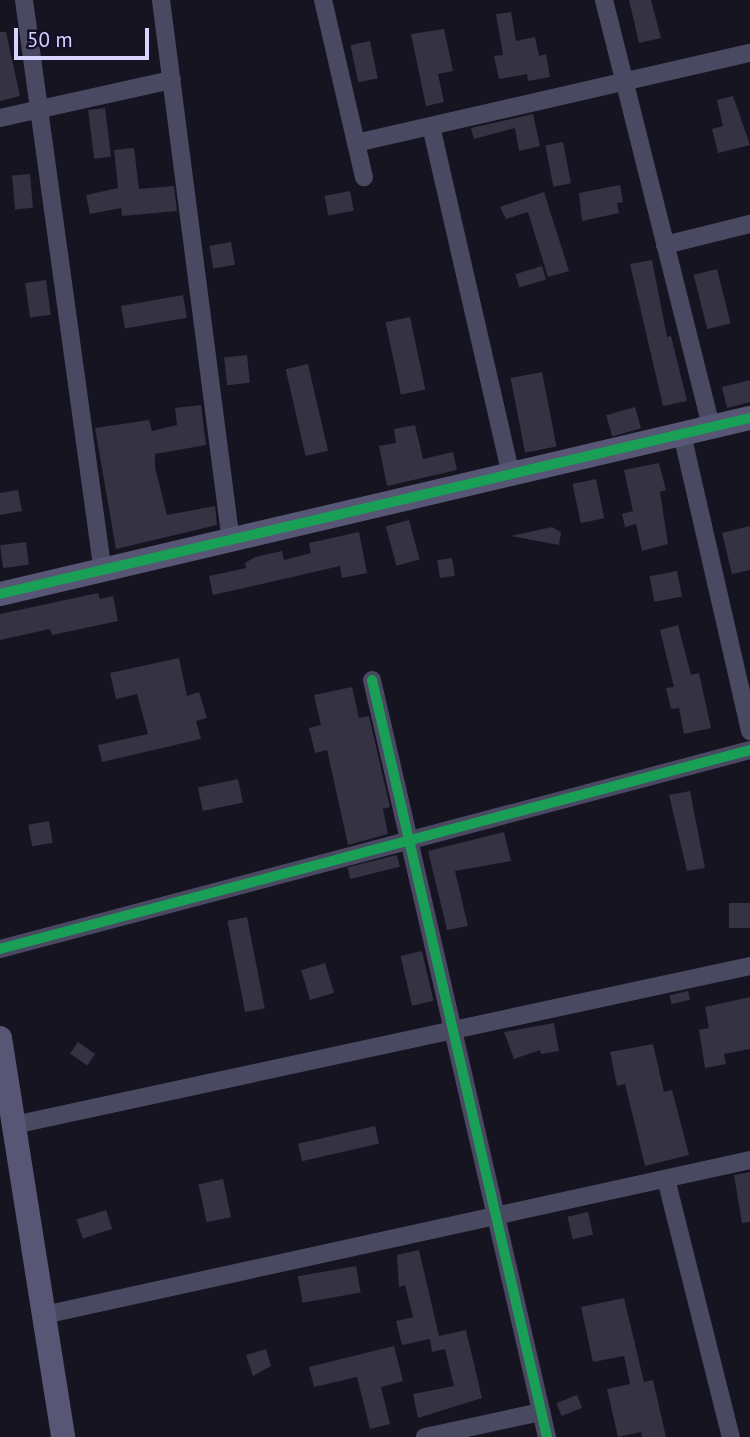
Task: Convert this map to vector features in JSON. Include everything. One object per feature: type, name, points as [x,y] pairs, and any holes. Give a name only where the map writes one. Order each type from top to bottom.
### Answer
[{"type":"street","points":[[24,0],[37,110],[103,573]]},
{"type":"street","points":[[162,0],[231,542]]},
{"type":"street","points":[[323,0],[363,177]]},
{"type":"street","points":[[604,0],[711,427]]},
{"type":"street","points":[[356,143],[750,53]]},
{"type":"street","points":[[0,118],[172,80]]},
{"type":"street","points":[[431,126],[511,475]]},
{"type":"street","points":[[665,245],[750,224]]},
{"type":"street","points":[[0,594],[103,573],[750,418]]},
{"type":"street","points":[[682,434],[749,719]]},
{"type":"street","points":[[372,680],[547,1437]]},
{"type":"street","points":[[0,949],[750,750]]},
{"type":"street","points":[[13,1125],[750,966]]},
{"type":"street","points":[[1,1050],[63,1437]]},
{"type":"street","points":[[44,1315],[750,1160]]},
{"type":"street","points":[[666,1179],[731,1437]]},
{"type":"street","points":[[425,1437],[541,1412]]},
{"type":"building","points":[[629,0],[651,0],[661,38],[639,43]]},
{"type":"building","points":[[511,12],[516,41],[535,37],[539,56],[546,54],[550,77],[528,81],[527,74],[499,79],[494,56],[503,55],[496,14]]},
{"type":"building","points":[[444,29],[453,71],[438,74],[444,102],[426,106],[411,34]]},
{"type":"building","points":[[0,32],[6,32],[20,96],[0,101]]},
{"type":"building","points":[[370,41],[378,78],[358,82],[350,45]]},
{"type":"building","points":[[733,96],[750,145],[718,153],[712,129],[723,126],[717,100]]},
{"type":"building","points":[[105,108],[111,157],[94,159],[88,110]]},
{"type":"building","points":[[533,114],[540,146],[519,151],[515,128],[474,139],[471,128]]},
{"type":"building","points":[[563,142],[571,183],[553,187],[545,145]]},
{"type":"building","points":[[134,148],[139,189],[174,186],[177,211],[122,216],[121,208],[90,214],[86,195],[118,188],[114,150]]},
{"type":"building","points":[[30,174],[33,208],[15,209],[12,176]]},
{"type":"building","points":[[620,185],[623,202],[617,203],[619,213],[582,221],[579,193]]},
{"type":"building","points":[[350,191],[354,211],[328,216],[324,196]]},
{"type":"building","points":[[544,192],[569,271],[548,277],[528,212],[506,219],[500,207]]},
{"type":"building","points":[[231,242],[235,265],[213,268],[209,246]]},
{"type":"building","points":[[652,260],[667,337],[671,336],[687,401],[663,406],[630,264]]},
{"type":"building","points":[[542,266],[546,279],[519,288],[515,274]]},
{"type":"building","points":[[717,269],[731,323],[707,329],[694,275]]},
{"type":"building","points":[[46,280],[51,315],[30,318],[25,283]]},
{"type":"building","points":[[183,295],[187,318],[125,329],[121,306]]},
{"type":"building","points":[[410,317],[425,389],[401,395],[386,322]]},
{"type":"building","points":[[247,355],[250,383],[227,385],[224,357]]},
{"type":"building","points":[[308,364],[328,451],[306,456],[286,369]]},
{"type":"building","points":[[542,372],[557,447],[525,453],[511,378]]},
{"type":"building","points":[[750,380],[750,402],[727,408],[722,387]]},
{"type":"building","points":[[201,405],[206,445],[155,454],[155,467],[167,515],[215,506],[217,525],[116,549],[95,428],[149,420],[152,431],[177,425],[175,408]]},
{"type":"building","points":[[635,407],[641,428],[612,436],[606,415]]},
{"type":"building","points":[[415,425],[423,459],[453,452],[457,470],[387,486],[379,446],[396,443],[394,429]]},
{"type":"building","points":[[659,463],[666,490],[660,492],[668,544],[642,551],[636,524],[625,527],[622,514],[633,511],[624,470]]},
{"type":"building","points":[[596,479],[604,518],[581,523],[573,484]]},
{"type":"building","points":[[18,490],[22,511],[0,515],[0,493]]},
{"type":"building","points":[[409,520],[420,560],[396,566],[386,526]]},
{"type":"building","points":[[750,526],[750,570],[732,574],[722,533]]},
{"type":"building","points":[[552,527],[561,532],[559,545],[511,536]]},
{"type":"building","points":[[359,532],[367,573],[342,578],[340,566],[213,595],[209,576],[246,568],[245,563],[255,557],[282,551],[284,560],[311,553],[309,543]]},
{"type":"building","points":[[26,542],[29,565],[3,568],[0,545]]},
{"type":"building","points":[[452,558],[455,576],[440,578],[437,560]]},
{"type":"building","points":[[677,571],[682,597],[654,602],[650,576]]},
{"type":"building","points":[[98,593],[100,599],[113,596],[118,621],[52,635],[50,629],[0,640],[0,614]]},
{"type":"building","points":[[678,625],[691,675],[699,673],[711,728],[684,734],[679,708],[671,709],[666,688],[674,687],[660,630]]},
{"type":"building","points":[[179,658],[187,696],[199,692],[207,718],[196,721],[201,739],[102,762],[98,745],[148,734],[137,694],[116,699],[110,673]]},
{"type":"building","points":[[352,687],[359,718],[369,716],[390,807],[383,809],[388,834],[348,845],[327,750],[315,753],[309,728],[321,725],[314,695]]},
{"type":"building","points":[[238,779],[243,802],[203,811],[198,788]]},
{"type":"building","points":[[690,791],[705,868],[687,871],[669,795]]},
{"type":"building","points":[[49,821],[53,843],[32,846],[28,825]]},
{"type":"building","points":[[504,832],[511,861],[455,871],[468,926],[447,930],[428,851]]},
{"type":"building","points":[[397,855],[400,867],[350,879],[348,867]]},
{"type":"building","points":[[729,903],[750,903],[750,928],[729,928]]},
{"type":"building","points":[[247,917],[265,1008],[245,1012],[227,921]]},
{"type":"building","points":[[422,951],[433,1001],[412,1006],[401,956]]},
{"type":"building","points":[[325,963],[334,993],[310,1000],[301,970]]},
{"type":"building","points":[[688,991],[690,1000],[672,1004],[669,995]]},
{"type":"building","points":[[750,997],[750,1049],[724,1054],[726,1064],[705,1068],[699,1030],[709,1028],[705,1007]]},
{"type":"building","points":[[554,1023],[559,1051],[541,1054],[540,1050],[514,1059],[504,1032]]},
{"type":"building","points":[[78,1042],[95,1054],[87,1066],[70,1053]]},
{"type":"building","points":[[653,1044],[664,1092],[672,1090],[689,1155],[645,1166],[625,1084],[617,1086],[610,1052]]},
{"type":"building","points":[[375,1126],[379,1144],[302,1161],[298,1144]]},
{"type":"building","points":[[750,1172],[750,1222],[742,1223],[734,1175]]},
{"type":"building","points":[[223,1179],[231,1217],[207,1222],[199,1184]]},
{"type":"building","points":[[106,1210],[112,1229],[83,1239],[77,1220]]},
{"type":"building","points":[[588,1212],[593,1234],[573,1239],[568,1217]]},
{"type":"building","points":[[419,1250],[439,1336],[466,1330],[482,1398],[418,1418],[413,1394],[454,1386],[445,1349],[432,1352],[430,1339],[402,1345],[396,1321],[413,1317],[405,1285],[399,1287],[397,1255]]},
{"type":"building","points":[[356,1266],[361,1293],[303,1303],[298,1276]]},
{"type":"building","points":[[624,1298],[644,1382],[653,1380],[666,1437],[642,1437],[641,1432],[618,1437],[607,1389],[630,1384],[624,1356],[593,1362],[581,1307]]},
{"type":"building","points":[[394,1346],[403,1381],[381,1387],[390,1424],[370,1429],[357,1377],[314,1387],[309,1367]]},
{"type":"building","points":[[266,1349],[271,1366],[253,1376],[246,1355]]},
{"type":"building","points":[[577,1395],[582,1408],[561,1416],[556,1403]]},
{"type":"cycle path","points":[[0,594],[750,418]]},
{"type":"cycle path","points":[[372,680],[547,1437]]},
{"type":"cycle path","points":[[0,949],[750,750]]}]
